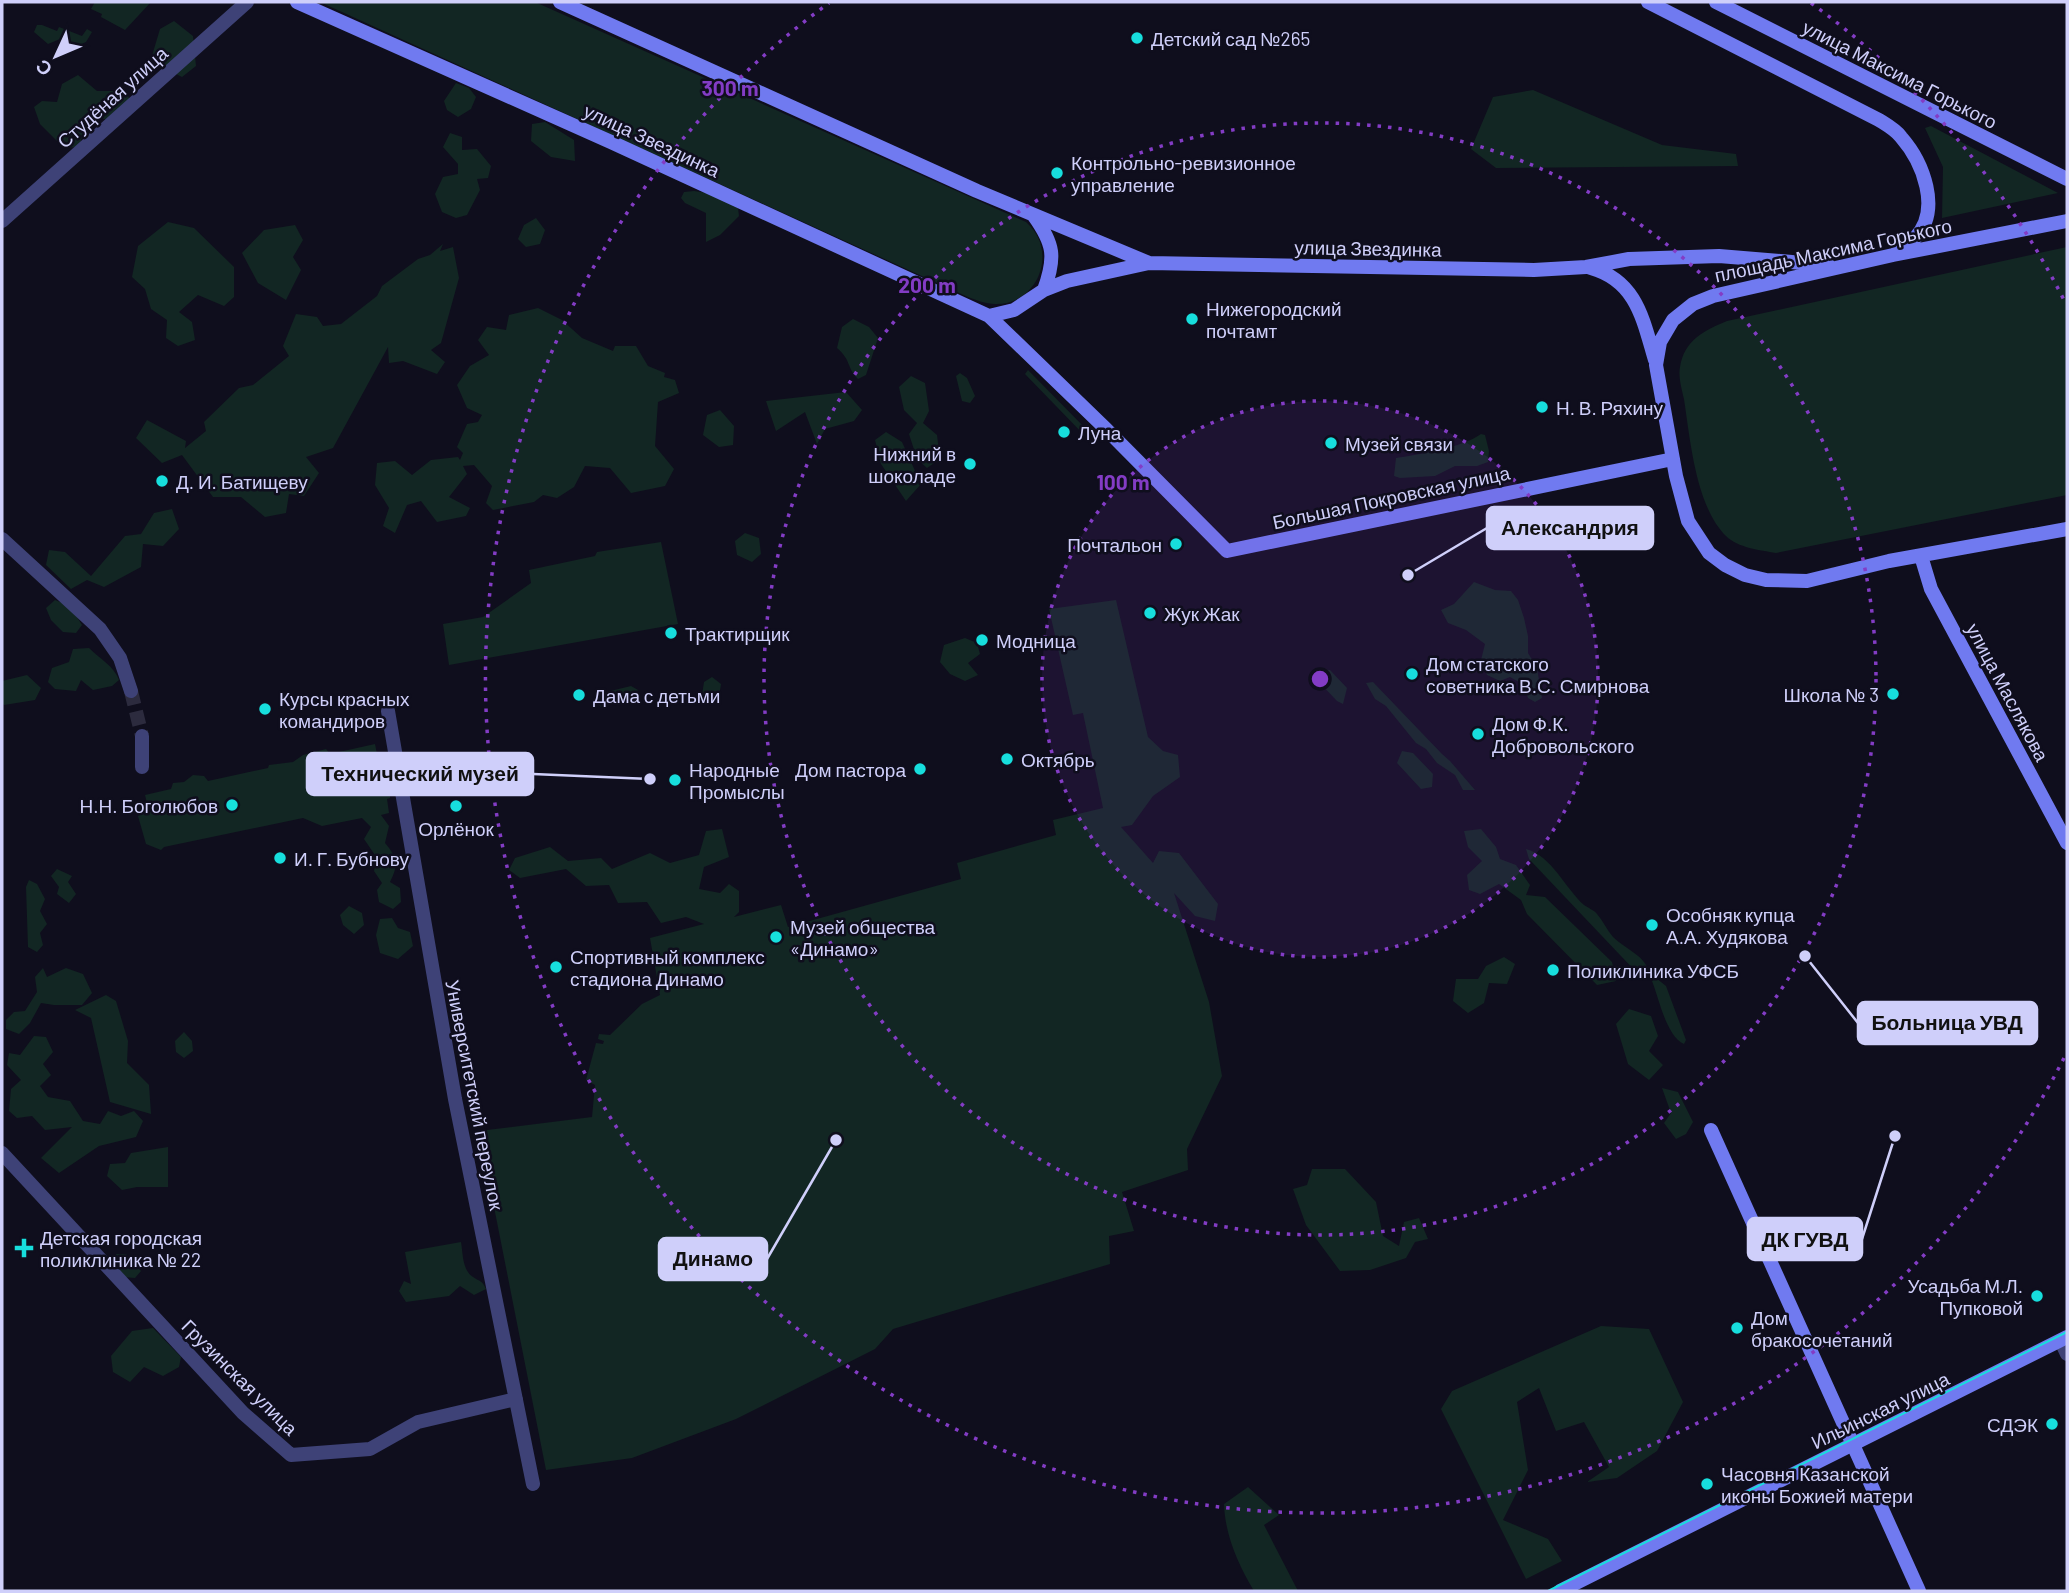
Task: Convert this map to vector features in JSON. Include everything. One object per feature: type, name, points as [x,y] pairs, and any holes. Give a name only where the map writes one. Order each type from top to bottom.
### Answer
[{"type":"street","name":"Студёная улица","points":[[2,222],[247,2]]},
{"type":"street","name":"улица Звездинка","points":[[297,2],[989,316],[1227,551]]},
{"type":"street","name":"улица Звездинка","points":[[560,2],[1033,215],[1149,263]]},
{"type":"street","points":[[1648,2],[1879,120],[1900,134],[1916,157],[1928,198],[1926,217],[1916,237],[1893,255]]},
{"type":"street","name":"улица Максима Горького","points":[[1716,2],[2067,179]]},
{"type":"street","points":[[1033,215],[1048,236],[1052,258],[1044,290]]},
{"type":"street","name":"площадь Максима Горького","points":[[2067,221],[1893,255],[1713,296],[1693,304],[1673,320],[1660,342],[1656,365],[1673,459],[1688,522],[1709,553],[1745,575],[1766,580],[1807,581],[1921,556],[2067,529]]},
{"type":"street","name":"улица Звездинка","points":[[989,316],[1014,310],[1044,290],[1067,281],[1149,263],[1481,269],[1586,267],[1629,259],[1719,256],[1843,267]]},
{"type":"street","name":"улица Звездинка","points":[[1586,267],[1612,276],[1634,300],[1656,365]]},
{"type":"street","name":"Большая Покровская улица","points":[[1227,551],[1673,459]]},
{"type":"street","points":[[2,538],[100,629],[120,658],[131,691]]},
{"type":"street","name":"улица Маслякова","points":[[1921,556],[1931,589],[2067,843]]},
{"type":"street","name":"Университетский переулок","points":[[388,711],[450,1072],[533,1484]]},
{"type":"street","points":[[142,736],[142,767]]},
{"type":"street","points":[[1711,1130],[1919,1591]]},
{"type":"street","name":"Грузинская улица","points":[[2,1153],[243,1413],[290,1455],[370,1449],[418,1422],[516,1399]]},
{"type":"street","name":"Ильинская улица","points":[[1560,1591],[2065,1344]]},
{"type":"green space","points":[[95,2],[151,2],[125,30],[91,9]]},
{"type":"green space","points":[[320,2],[535,2],[1026,222],[1036,234],[1041,247],[1039,274],[1033,286],[1023,296],[1010,302],[981,302]]},
{"type":"green space","points":[[174,21],[193,36],[196,66],[182,77],[151,59],[160,29]]},
{"type":"green space","points":[[37,25],[57,31],[59,27],[82,36],[87,29],[92,32],[86,42],[79,45],[60,39],[48,44],[34,32]]},
{"type":"green space","points":[[78,75],[97,91],[126,91],[132,105],[118,122],[95,117],[85,127],[79,147],[64,148],[40,124],[34,107],[42,101],[57,102],[62,84]]},
{"type":"green space","points":[[456,83],[469,88],[476,97],[471,109],[458,117],[447,110],[444,101]]},
{"type":"green space","points":[[1533,90],[1662,145],[1736,154],[1738,166],[1496,168],[1471,149],[1493,97]]},
{"type":"green space","points":[[545,122],[574,140],[575,161],[551,157],[531,141],[532,124]]},
{"type":"green space","points":[[1931,126],[2058,193],[1942,218],[1943,167],[1925,128]]},
{"type":"green space","points":[[450,133],[462,137],[462,150],[477,149],[491,166],[488,178],[477,179],[480,190],[467,215],[456,218],[442,212],[435,194],[443,177],[458,174],[458,164],[443,147]]},
{"type":"green space","points":[[684,192],[707,193],[738,208],[739,216],[720,235],[706,242],[706,213],[685,203],[681,198]]},
{"type":"green space","points":[[536,218],[545,230],[540,244],[526,247],[518,239],[524,225]]},
{"type":"green space","points":[[168,222],[194,228],[234,267],[234,297],[224,306],[198,295],[179,312],[192,322],[195,340],[178,346],[166,338],[167,320],[151,309],[145,289],[132,277],[138,246]]},
{"type":"green space","points":[[295,225],[303,240],[293,257],[301,270],[286,300],[258,283],[242,253],[264,230]]},
{"type":"green space","points":[[443,244],[440,251],[453,247],[459,278],[441,343],[431,350],[445,362],[437,374],[403,361],[389,363],[388,347],[333,448],[306,457],[319,473],[304,496],[289,494],[286,513],[265,517],[241,497],[213,497],[182,455],[162,463],[136,438],[147,420],[186,441],[185,448],[206,431],[204,422],[239,388],[253,385],[289,356],[283,346],[296,314],[317,317],[323,326],[341,324],[377,296],[382,286]]},
{"type":"green space","points":[[2067,247],[2067,495],[1776,553],[1743,546],[1726,536],[1716,523],[1701,490],[1680,379],[1682,358],[1697,337],[1727,321]]},
{"type":"green space","points":[[538,308],[562,320],[582,338],[613,351],[615,346],[636,346],[648,366],[665,373],[664,377],[675,380],[679,393],[658,402],[655,446],[674,469],[665,486],[631,493],[610,468],[585,466],[574,487],[557,498],[543,495],[534,502],[493,510],[486,503],[492,486],[474,465],[463,466],[467,474],[449,497],[470,508],[466,516],[437,522],[421,501],[407,505],[395,533],[383,526],[389,508],[375,485],[377,463],[395,461],[412,475],[431,460],[458,457],[460,460],[463,453],[457,447],[467,424],[478,422],[482,415],[467,408],[457,385],[470,366],[489,355],[478,340],[487,327],[506,330],[509,315]]},
{"type":"green space","points":[[853,319],[869,327],[878,338],[866,375],[858,379],[837,348],[842,327]]},
{"type":"green space","points":[[1028,370],[1087,430],[1086,437],[1025,374]]},
{"type":"green space","points":[[960,373],[967,378],[975,396],[970,403],[962,401],[956,376]]},
{"type":"green space","points":[[911,376],[925,383],[929,411],[923,423],[937,435],[940,459],[927,468],[917,459],[909,434],[917,423],[904,410],[899,387]]},
{"type":"green space","points":[[846,392],[862,410],[854,421],[825,429],[817,444],[805,412],[776,431],[766,401]]},
{"type":"green space","points":[[720,410],[734,426],[733,445],[719,447],[703,435],[707,415]]},
{"type":"green space","points":[[886,432],[902,442],[921,484],[906,501],[881,464],[875,440]]},
{"type":"green space","points":[[1481,434],[1485,435],[1489,451],[1488,462],[1477,466],[1455,466],[1435,476],[1394,476],[1396,458],[1452,447]]},
{"type":"green space","points":[[172,509],[179,529],[163,546],[143,544],[141,567],[104,587],[87,580],[71,589],[46,565],[49,550],[65,552],[91,576],[125,536],[141,534],[154,513]]},
{"type":"green space","points":[[745,533],[759,538],[761,554],[752,562],[737,555],[735,541]]},
{"type":"green space","points":[[661,542],[678,624],[449,665],[443,624],[483,617],[531,583],[529,570],[595,556],[597,552]]},
{"type":"green space","points":[[1474,582],[1495,590],[1511,591],[1518,600],[1528,636],[1528,653],[1537,668],[1542,698],[1535,702],[1528,698],[1524,685],[1510,677],[1500,681],[1487,675],[1481,660],[1485,644],[1466,630],[1448,623],[1441,610],[1454,604]]},
{"type":"green space","points":[[55,600],[70,606],[82,625],[76,633],[63,632],[51,620],[46,608]]},
{"type":"green space","points":[[1116,600],[1148,737],[1163,751],[1178,755],[1180,777],[1153,796],[1132,825],[1121,827],[1153,863],[1159,851],[1179,853],[1218,904],[1215,921],[1195,916],[1174,893],[1209,1002],[1222,1076],[1187,1149],[1188,1170],[1122,1192],[1134,1231],[1109,1236],[1110,1264],[893,1329],[875,1349],[736,1419],[632,1458],[546,1470],[479,1131],[592,1117],[595,1085],[586,1080],[596,1043],[603,1044],[604,1041],[598,1039],[599,1034],[610,1035],[642,1004],[660,995],[650,938],[704,924],[686,917],[661,923],[647,902],[618,903],[609,885],[586,886],[566,869],[520,878],[509,870],[515,858],[550,847],[568,861],[601,858],[612,869],[650,853],[670,863],[699,855],[706,831],[722,829],[729,857],[704,867],[699,889],[720,893],[729,884],[739,891],[739,912],[734,917],[781,905],[788,927],[961,879],[957,863],[1056,835],[1053,820],[1103,808],[1083,713],[1073,715],[1049,609]]},
{"type":"green space","points":[[965,638],[977,643],[980,654],[968,663],[978,675],[965,681],[950,674],[940,662],[944,645]]},
{"type":"green space","points":[[89,648],[117,675],[119,680],[112,686],[93,690],[81,680],[76,691],[55,689],[48,682],[52,668],[69,662],[73,649]]},
{"type":"green space","points":[[1317,669],[1330,670],[1347,688],[1343,704],[1316,679]]},
{"type":"green space","points":[[27,675],[41,688],[35,700],[4,705],[2,681]]},
{"type":"green space","points":[[712,677],[721,684],[719,697],[708,703],[702,695],[704,682]]},
{"type":"green space","points":[[1373,682],[1475,790],[1463,790],[1455,775],[1437,763],[1426,749],[1416,743],[1386,706],[1375,699],[1366,683]]},
{"type":"green space","points":[[631,686],[638,690],[633,700],[601,707],[595,702],[598,694]]},
{"type":"green space","points":[[375,744],[377,754],[381,756],[391,778],[390,798],[387,799],[389,813],[381,815],[389,826],[385,843],[395,861],[395,871],[390,882],[400,888],[401,902],[393,909],[379,902],[377,890],[382,883],[374,871],[377,858],[364,839],[371,827],[362,818],[322,826],[303,818],[164,847],[161,850],[146,844],[138,816],[148,807],[145,795],[171,789],[173,783],[184,782],[193,775],[204,776],[208,781],[268,768],[269,765],[293,762],[303,755],[326,749],[330,754]]},
{"type":"green space","points":[[1402,751],[1413,753],[1433,774],[1432,787],[1421,789],[1397,763]]},
{"type":"green space","points":[[1481,829],[1496,847],[1500,859],[1516,865],[1530,885],[1526,895],[1545,897],[1612,962],[1616,981],[1597,985],[1527,914],[1521,900],[1499,884],[1480,894],[1469,890],[1467,875],[1482,861],[1468,847],[1464,831]]},
{"type":"green space","points":[[1526,849],[1551,865],[1577,898],[1597,914],[1613,937],[1644,962],[1650,975],[1640,976],[1529,859]]},
{"type":"green space","points":[[57,869],[72,876],[68,882],[76,894],[69,903],[57,894],[59,887],[51,876]]},
{"type":"green space","points":[[29,880],[37,884],[45,899],[40,911],[47,924],[40,933],[43,945],[37,952],[28,947],[26,887]]},
{"type":"green space","points":[[349,906],[362,913],[364,925],[354,934],[343,925],[340,915]]},
{"type":"green space","points":[[392,918],[398,928],[410,932],[413,946],[398,959],[380,953],[376,935],[380,919]]},
{"type":"green space","points":[[1504,957],[1515,964],[1507,984],[1489,983],[1484,1003],[1468,1013],[1453,1001],[1456,979],[1478,979],[1486,966]]},
{"type":"green space","points":[[43,968],[47,977],[66,968],[83,974],[92,993],[82,1005],[41,1003],[30,1023],[19,1034],[6,1029],[6,1020],[14,1012],[25,1011],[37,992],[35,977]]},
{"type":"green space","points":[[1656,978],[1666,986],[1686,1040],[1684,1044],[1672,1033],[1664,1016],[1652,981]]},
{"type":"green space","points":[[106,995],[116,1001],[128,1041],[127,1063],[149,1085],[151,1114],[110,1102],[91,1018],[75,1010]]},
{"type":"green space","points":[[1629,1009],[1651,1016],[1658,1036],[1649,1051],[1663,1065],[1649,1080],[1628,1064],[1616,1024]]},
{"type":"green space","points":[[184,1032],[192,1041],[193,1051],[184,1058],[176,1052],[175,1041]]},
{"type":"green space","points":[[34,1036],[46,1037],[53,1052],[43,1064],[51,1075],[40,1086],[48,1097],[70,1101],[83,1121],[100,1124],[108,1111],[121,1116],[134,1111],[143,1121],[136,1137],[99,1146],[59,1173],[41,1158],[72,1127],[45,1130],[32,1116],[17,1118],[9,1111],[11,1089],[21,1080],[7,1065],[9,1053],[20,1055]]},
{"type":"green space","points":[[1662,1088],[1678,1092],[1693,1122],[1686,1134],[1676,1139],[1664,1123],[1671,1113]]},
{"type":"green space","points":[[168,1147],[168,1187],[122,1190],[107,1176],[110,1164],[125,1163],[131,1153]]},
{"type":"green space","points":[[1312,1169],[1345,1169],[1376,1202],[1383,1236],[1399,1246],[1404,1222],[1419,1218],[1428,1239],[1415,1242],[1406,1258],[1370,1270],[1340,1271],[1306,1225],[1293,1189],[1307,1185]]},
{"type":"green space","points":[[461,1242],[469,1274],[486,1289],[474,1295],[460,1286],[449,1296],[406,1302],[399,1291],[404,1281],[411,1284],[405,1252]]},
{"type":"green space","points":[[116,1254],[126,1254],[141,1271],[135,1278],[123,1277],[113,1263]]},
{"type":"green space","points":[[1601,1326],[1649,1329],[1683,1402],[1657,1451],[1617,1478],[1587,1482],[1609,1467],[1584,1422],[1556,1431],[1539,1388],[1517,1402],[1528,1470],[1503,1520],[1548,1539],[1562,1561],[1526,1579],[1441,1409],[1452,1391]]},
{"type":"green space","points":[[153,1328],[181,1357],[179,1367],[163,1376],[144,1367],[130,1382],[113,1372],[111,1356],[132,1331]]},
{"type":"green space","points":[[1248,1487],[1279,1515],[1264,1525],[1298,1591],[1254,1591],[1243,1570],[1233,1549],[1224,1504]]},
{"type":"tunnel","points":[[131,691],[142,736]]},
{"type":"tram line","points":[[1548,1591],[2067,1332]]},
{"type":"place","name":"Детский сад №265","points":[[1137,38]]},
{"type":"place","name":"Контрольно-ревизионное управление","points":[[1057,173]]},
{"type":"place","name":"Нижегородский почтамт","points":[[1192,319]]},
{"type":"place","name":"Н. В. Ряхину","points":[[1542,407]]},
{"type":"place","name":"Луна","points":[[1064,432]]},
{"type":"place","name":"Музей связи","points":[[1331,443]]},
{"type":"place","name":"Нижний в шоколаде","points":[[970,464]]},
{"type":"place","name":"Д. И. Батищеву","points":[[162,481]]},
{"type":"place","name":"Почтальон","points":[[1176,544]]},
{"type":"place","name":"Александрия","points":[[1408,575]]},
{"type":"place","name":"Жук Жак","points":[[1150,613]]},
{"type":"place","name":"Трактирщик","points":[[671,633]]},
{"type":"place","name":"Модница","points":[[982,640]]},
{"type":"place","name":"Дом статского советника В.С. Смирнова","points":[[1412,674]]},
{"type":"place","name":"Школа № 3","points":[[1893,694]]},
{"type":"place","name":"Дама с детьми","points":[[579,695]]},
{"type":"place","name":"Курсы красных командиров","points":[[265,709]]},
{"type":"place","name":"Дом Ф.К. Добровольского","points":[[1478,734]]},
{"type":"place","name":"Октябрь","points":[[1007,759]]},
{"type":"place","name":"Дом пастора","points":[[920,769]]},
{"type":"place","name":"Технический музей","points":[[650,779]]},
{"type":"place","name":"Народные Промыслы","points":[[675,780]]},
{"type":"place","name":"Н.Н. Боголюбов","points":[[232,805]]},
{"type":"place","name":"Орлёнок","points":[[456,806]]},
{"type":"place","name":"И. Г. Бубнову","points":[[280,858]]},
{"type":"place","name":"Особняк купца А.А. Худякова","points":[[1652,925]]},
{"type":"place","name":"Музей общества «Динамо»","points":[[776,937]]},
{"type":"place","name":"Больница УВД","points":[[1805,956]]},
{"type":"place","name":"Спортивный комплекс стадиона Динамо","points":[[556,967]]},
{"type":"place","name":"Поликлиника УФСБ","points":[[1553,970]]},
{"type":"place","name":"ДК ГУВД","points":[[1895,1136]]},
{"type":"place","name":"Динамо","points":[[836,1140]]},
{"type":"place","name":"Детская городская поликлиника № 22","points":[[24,1248]]},
{"type":"place","name":"Усадьба М.Л. Пупковой","points":[[2037,1296]]},
{"type":"place","name":"Дом бракосочетаний","points":[[1737,1328]]},
{"type":"place","name":"СДЭК","points":[[2052,1424]]},
{"type":"place","name":"Часовня Казанской иконы Божией матери","points":[[1707,1484]]}]
